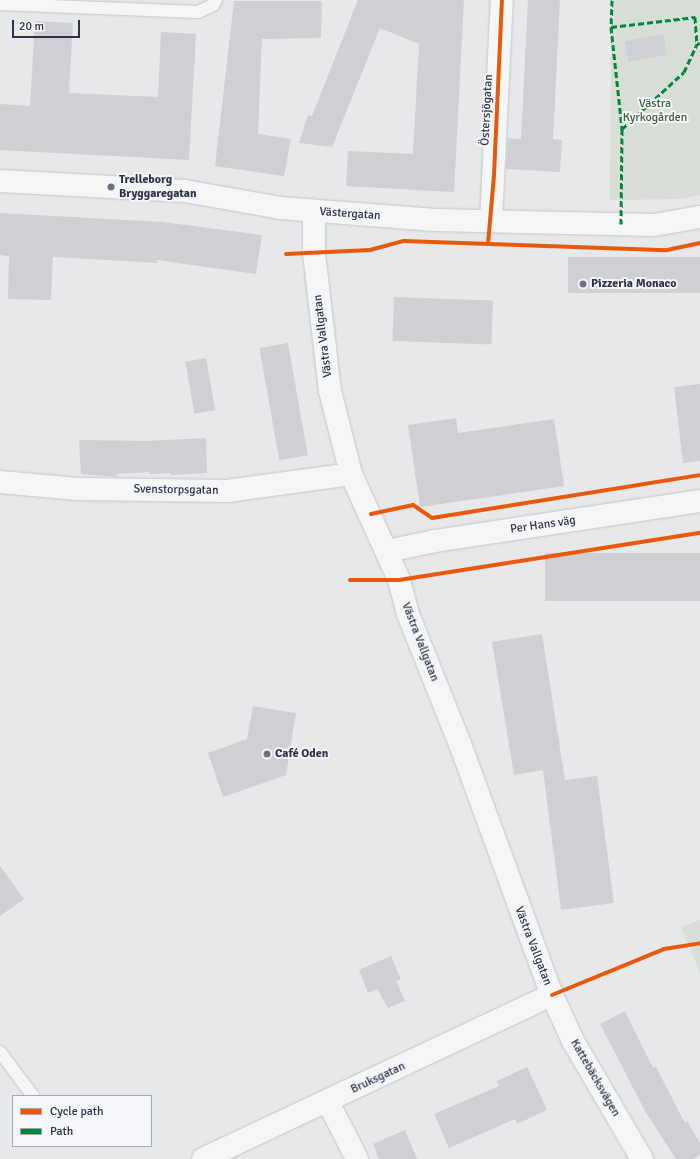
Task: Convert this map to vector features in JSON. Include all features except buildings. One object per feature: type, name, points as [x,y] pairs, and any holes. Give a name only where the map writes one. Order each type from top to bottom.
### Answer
[{"type":"street","name":"Östersjögatan","points":[[491,222],[502,0]]},
{"type":"street","name":"Västergatan","points":[[0,180],[185,191],[314,211],[491,222],[654,225],[700,216]]},
{"type":"street","name":"Västra Vallgatan","points":[[314,211],[314,253],[330,391],[351,474],[399,580],[408,614],[460,744],[552,995]]},
{"type":"street","name":"Svenstorpsgatan","points":[[0,482],[78,489],[227,491],[351,474]]},
{"type":"street","name":"Per Hans väg","points":[[387,551],[435,541],[700,501]]},
{"type":"street","name":"Bruksgatan","points":[[203,1159],[328,1102],[552,995]]},
{"type":"street","name":"Kattebäcksvägen","points":[[552,995],[573,1041],[642,1159]]},
{"type":"street","points":[[328,1102],[357,1159]]},
{"type":"lane","points":[[0,4],[198,12],[213,5],[216,0]]},
{"type":"lane","points":[[0,1052],[32,1095]]},
{"type":"green space","name":"Västra Kyrkogården","points":[[611,0],[700,0],[700,195],[680,199],[610,200]]},
{"type":"green space","points":[[700,920],[700,973],[681,927]]},
{"type":"marked path","points":[[612,0],[611,27],[695,17],[697,44],[700,43]]},
{"type":"marked path","points":[[611,27],[622,129],[621,224]]},
{"type":"marked path","points":[[622,129],[684,72],[697,44]]},
{"type":"cycle path","points":[[488,244],[494,175],[502,0]]},
{"type":"cycle path","points":[[286,254],[370,250],[404,241],[667,250],[700,243]]},
{"type":"cycle path","points":[[371,514],[413,505],[432,518],[700,475]]},
{"type":"cycle path","points":[[350,580],[399,580],[700,533]]},
{"type":"cycle path","points":[[552,995],[664,949],[700,943]]},
{"type":"place","name":"Trelleborg Bryggaregatan","points":[[111,187]]},
{"type":"place","name":"Pizzeria Monaco","points":[[583,284]]},
{"type":"place","name":"Café Oden","points":[[267,754]]}]
